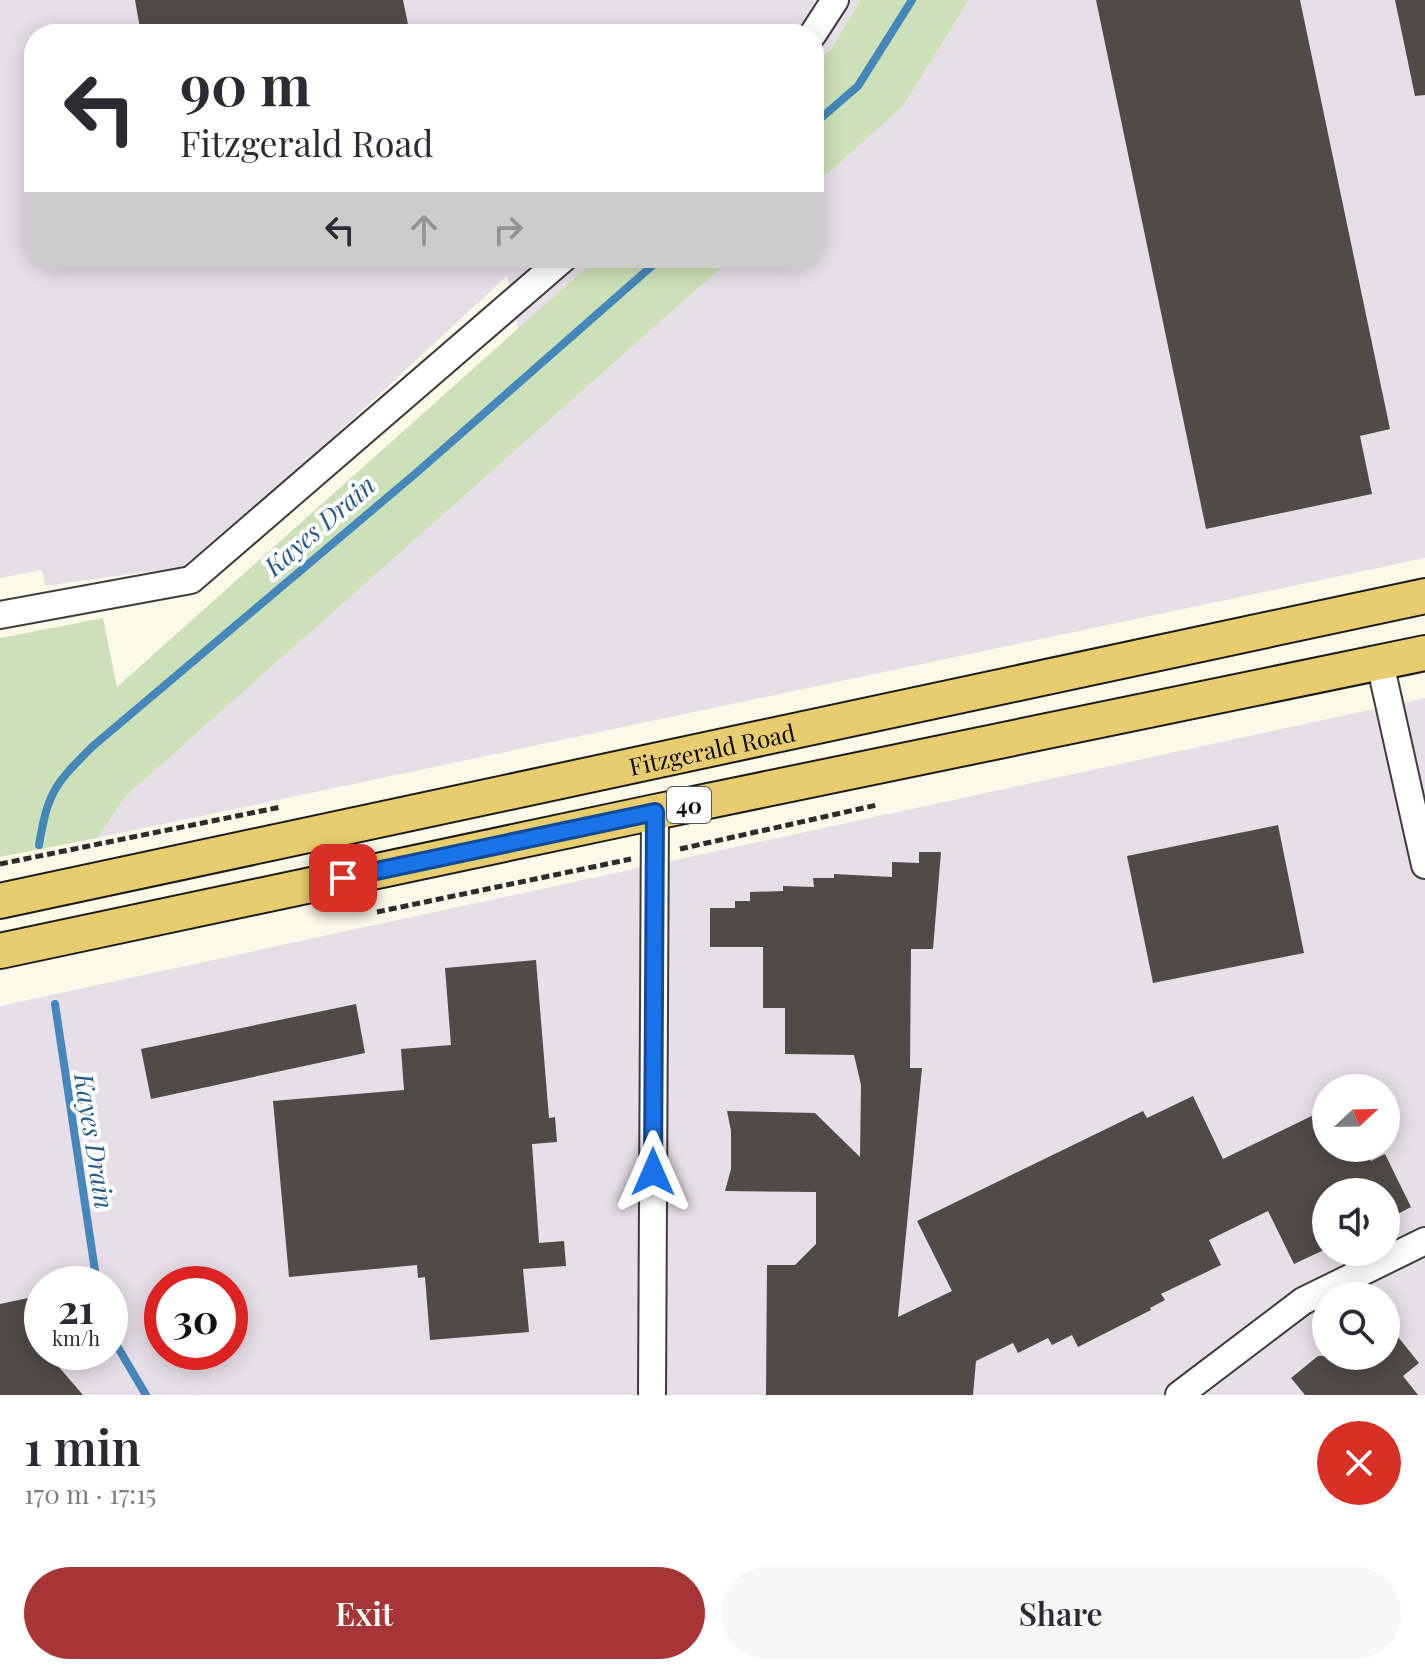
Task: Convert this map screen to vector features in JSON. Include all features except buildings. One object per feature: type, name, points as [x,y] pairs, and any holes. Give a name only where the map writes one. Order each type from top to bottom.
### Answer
[{"type":"main road","name":"Fitzgerald Road","points":[[0,901],[1425,596]]},
{"type":"main road","points":[[1368,609],[1380,663]]},
{"type":"main road","name":"40","points":[[0,951],[1425,653]]},
{"type":"street","points":[[819,24],[835,0]]},
{"type":"street","points":[[0,615],[191,580],[552,268]]},
{"type":"street","points":[[1380,663],[1425,865]]},
{"type":"street","points":[[652,1395],[655,812]]},
{"type":"street","points":[[1179,1395],[1303,1301],[1425,1241]]},
{"type":"shaded area","points":[[0,0],[861,0],[824,55],[824,24],[24,24],[24,268],[586,268],[518,329],[507,276],[195,565],[45,586],[42,570],[0,578]]},
{"type":"shaded area","points":[[969,0],[1425,0],[1425,558],[97,838],[126,796],[721,268],[824,268],[824,177],[903,106]]},
{"type":"shaded area","points":[[1425,698],[1425,1395],[0,1395],[0,1006]]},
{"type":"green space","points":[[861,0],[969,0],[903,106],[824,177],[824,55]]},
{"type":"green space","points":[[586,268],[721,268],[126,796],[97,838],[0,857],[0,638],[103,618],[117,687]]},
{"type":"waterway","name":"Kayes Drain","points":[[824,115],[858,86],[912,0]]},
{"type":"waterway","name":"Kayes Drain","points":[[39,845],[46,812],[55,790],[93,746],[415,474],[650,268]]},
{"type":"waterway","name":"Kayes Drain","points":[[55,1004],[94,1266]]},
{"type":"waterway","name":"Kayes Drain","points":[[128,1364],[146,1395]]},
{"type":"route","points":[[343,878],[655,812],[653,1172]]}]
